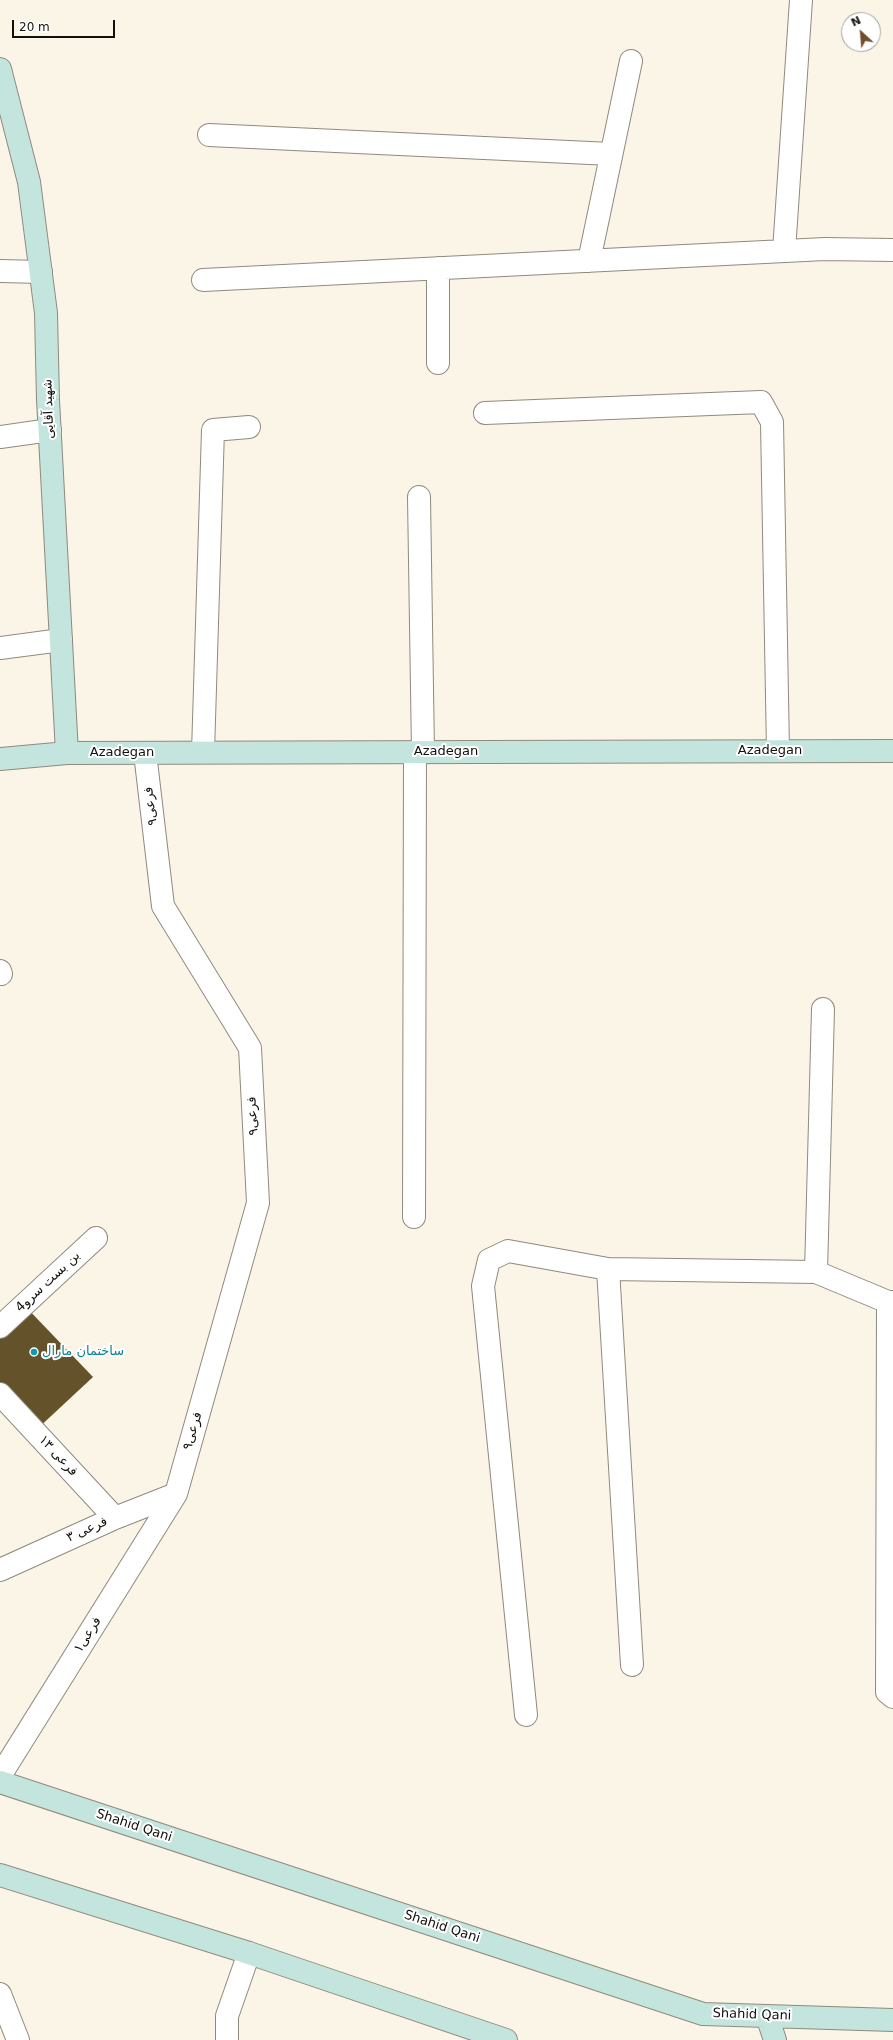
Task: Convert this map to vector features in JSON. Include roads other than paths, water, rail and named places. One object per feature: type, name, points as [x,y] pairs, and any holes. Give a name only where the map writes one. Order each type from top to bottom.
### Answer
[{"type":"main road","name":"شهید آقایی","points":[[0,69],[29,182],[46,313],[50,430],[67,753]]},
{"type":"main road","name":"Azadegan","points":[[0,759],[67,753],[893,750]]},
{"type":"main road","name":"Shahid Qani","points":[[0,1782],[704,2014],[893,2020]]},
{"type":"main road","points":[[0,1875],[249,1952],[506,2040]]},
{"type":"main road","points":[[767,2016],[774,2040]]},
{"type":"street","points":[[784,251],[801,0]]},
{"type":"street","points":[[589,261],[631,61]]},
{"type":"street","points":[[209,135],[611,154]]},
{"type":"street","points":[[203,280],[825,249],[893,250]]},
{"type":"street","points":[[438,268],[438,363]]},
{"type":"street","points":[[0,271],[41,272]]},
{"type":"street","points":[[485,413],[761,402],[772,422],[778,751]]},
{"type":"street","points":[[203,752],[213,430],[249,427]]},
{"type":"street","points":[[0,437],[50,430]]},
{"type":"street","points":[[414,1217],[419,752],[419,497]]},
{"type":"street","points":[[0,648],[61,640]]},
{"type":"street","name":"فرعی۹","points":[[144,753],[163,906],[250,1048],[258,1203],[176,1494]]},
{"type":"street","points":[[816,1272],[823,1009]]},
{"type":"street","name":"بن بست سرو4","points":[[0,1327],[96,1238]]},
{"type":"street","points":[[526,1716],[483,1286],[489,1260],[508,1251],[608,1269],[816,1272],[890,1302],[887,1692],[893,1697]]},
{"type":"street","points":[[608,1269],[632,1665]]},
{"type":"street","name":"فرعی ۱۳","points":[[0,1394],[115,1518]]},
{"type":"street","name":"فرعی ۳","points":[[0,1570],[115,1518],[176,1494]]},
{"type":"street","name":"فرعی۱","points":[[0,1776],[176,1494]]},
{"type":"street","points":[[227,2040],[227,2016],[249,1952]]},
{"type":"street","points":[[0,1994],[18,2040]]},
{"type":"place","name":"ساختمان مارال","points":[[34,1352]]}]
